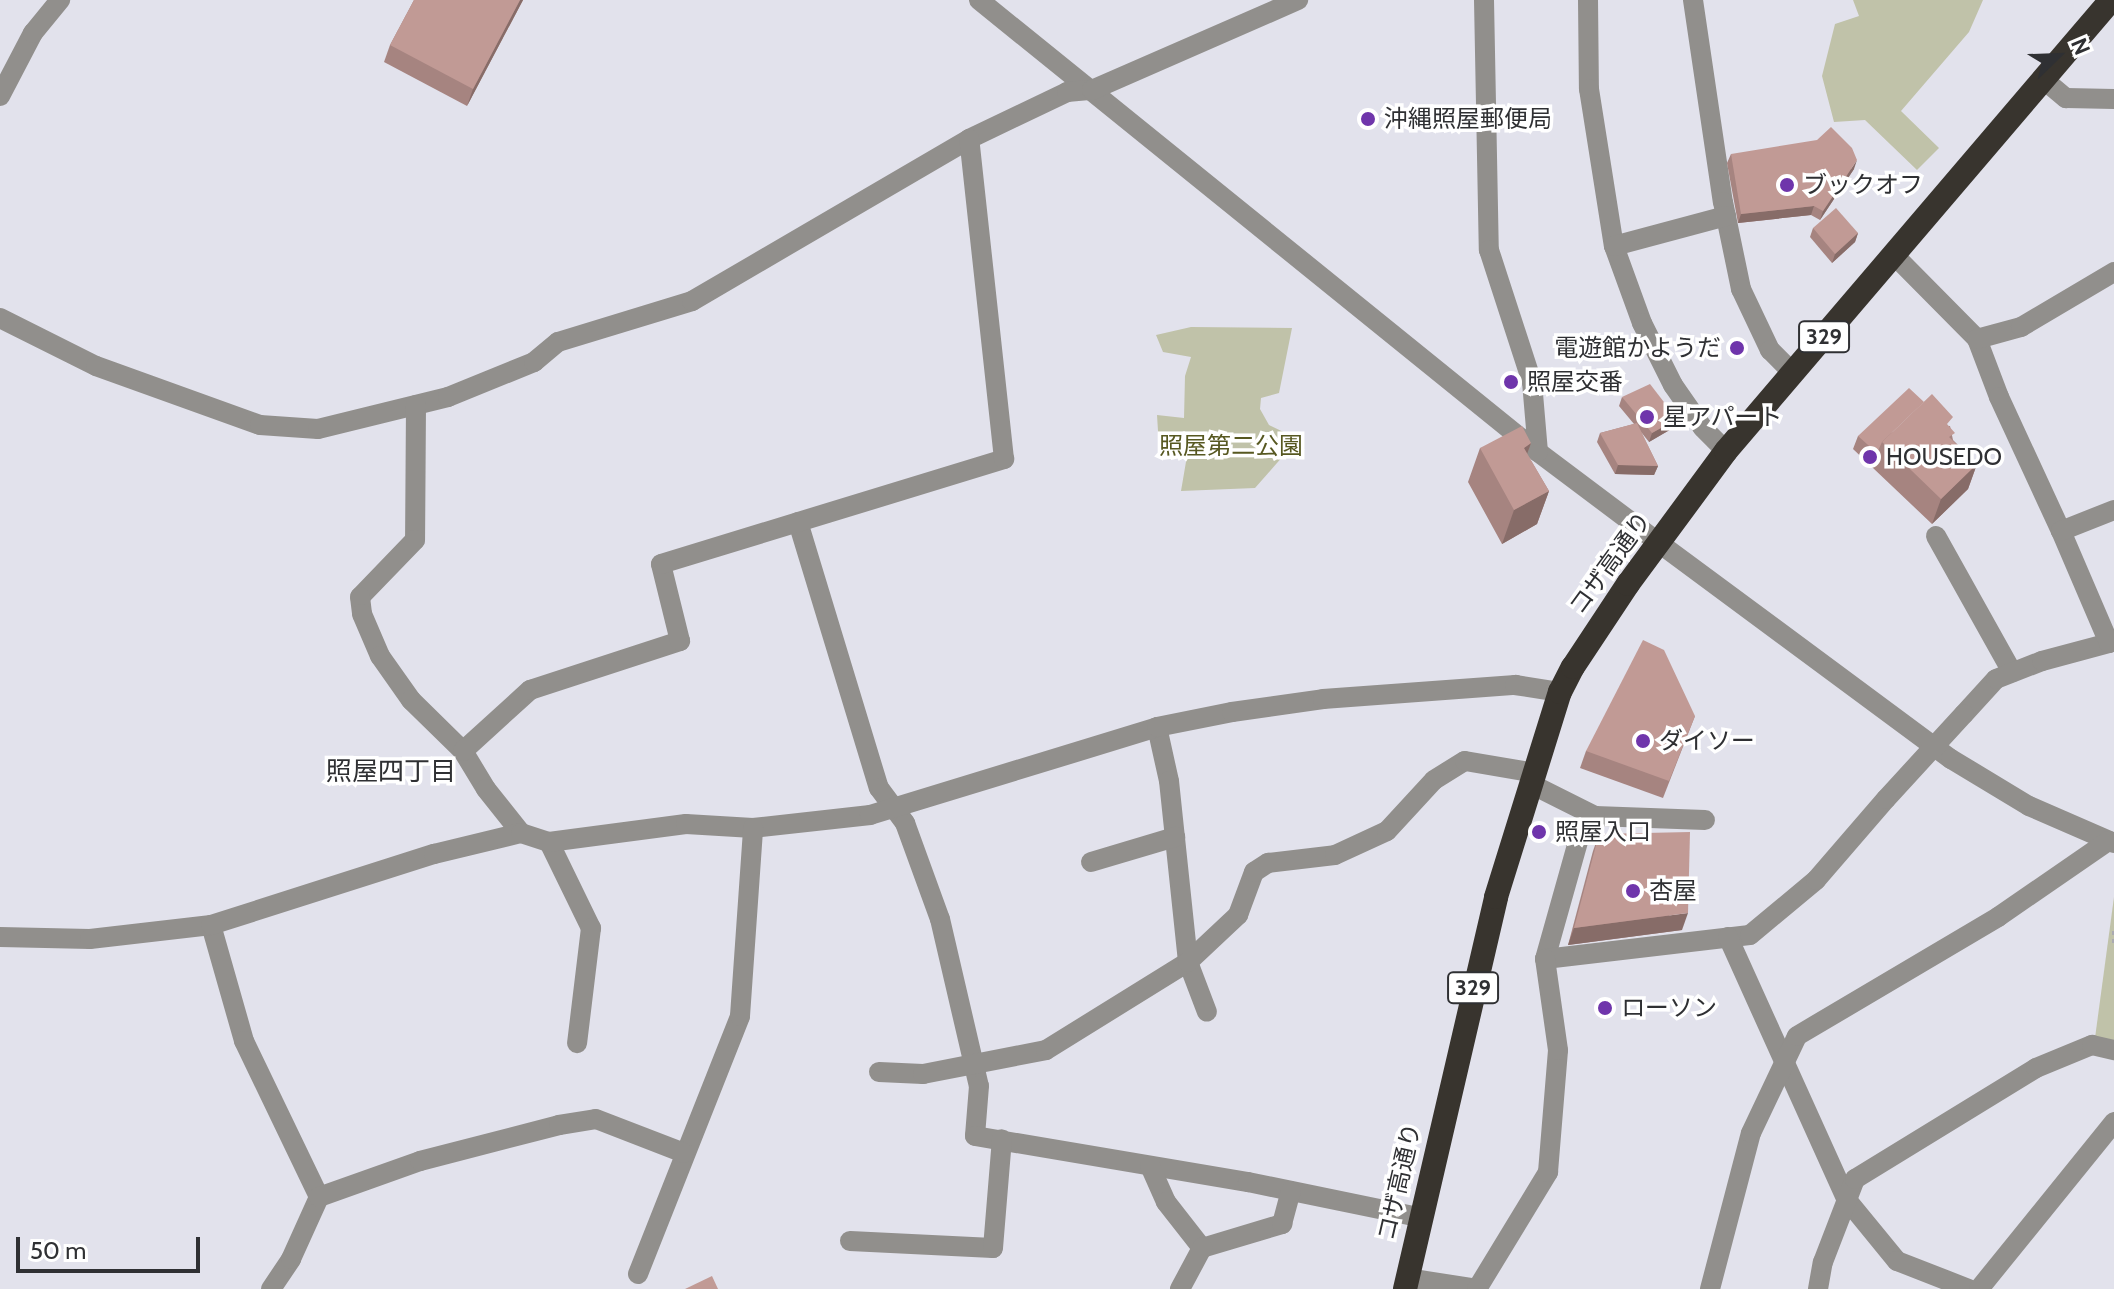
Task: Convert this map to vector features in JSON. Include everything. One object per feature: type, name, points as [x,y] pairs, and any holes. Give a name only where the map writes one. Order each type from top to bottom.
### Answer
[{"type":"highway","name":"コザ高通り","points":[[1406,1284],[1492,910],[1560,692],[1591,637],[1726,451],[2111,0]]},
{"type":"street","points":[[0,96],[33,33],[60,0]]},
{"type":"street","points":[[979,0],[1538,452],[1659,543],[1951,759],[2029,806],[2111,842]]},
{"type":"street","points":[[1484,0],[1489,250],[1532,382],[1538,452]]},
{"type":"street","points":[[1588,0],[1589,89],[1614,246],[1642,323],[1673,385],[1703,428],[1726,451]]},
{"type":"street","points":[[1693,0],[1726,216],[1741,289],[1770,350],[1793,373]]},
{"type":"street","points":[[0,318],[96,366],[260,425],[318,429],[416,405],[448,397],[534,362],[558,342],[692,301],[969,139],[1067,92],[1092,90],[1292,1]]},
{"type":"street","points":[[2043,79],[2066,98],[2114,99]]},
{"type":"street","points":[[463,751],[530,690],[680,641],[661,564],[1004,459],[969,139]]},
{"type":"street","points":[[1614,246],[1726,216]]},
{"type":"street","points":[[1545,959],[1750,935],[1816,880],[1996,679],[2109,643],[1999,397],[1977,339],[1893,254]]},
{"type":"street","points":[[1977,339],[2021,327],[2114,272]]},
{"type":"street","points":[[416,405],[415,540],[360,597],[361,606],[380,656],[411,700],[463,751],[486,789],[521,833]]},
{"type":"street","points":[[2061,531],[2114,510]]},
{"type":"street","points":[[798,522],[879,788],[905,823],[940,919],[979,1086],[975,1136],[1291,1191],[1419,1217]]},
{"type":"street","points":[[1936,536],[2012,672]]},
{"type":"street","points":[[0,937],[90,939],[211,925],[434,854],[521,833],[549,842],[686,824],[753,828],[870,815],[1157,727],[1232,712],[1323,699],[1515,685],[1560,692]]},
{"type":"street","points":[[1157,727],[1175,837],[1188,962],[1207,1012]]},
{"type":"street","points":[[879,1072],[923,1074],[1046,1050],[1188,962],[1238,915],[1254,872],[1268,863],[1335,855],[1387,831],[1434,780],[1465,761],[1533,778],[1595,816],[1634,814],[1705,820]]},
{"type":"street","points":[[1406,1284],[1477,1289],[1548,1172],[1558,1050],[1545,959],[1581,831],[1595,816]]},
{"type":"street","points":[[638,1274],[740,1016],[753,828]]},
{"type":"street","points":[[1091,862],[1175,837]]},
{"type":"street","points":[[549,842],[591,928],[577,1043]]},
{"type":"street","points":[[1710,1289],[1751,1133],[1797,1036],[1998,917],[2111,842]]},
{"type":"street","points":[[211,925],[244,1041],[319,1197]]},
{"type":"street","points":[[1728,937],[1847,1200],[1897,1261],[1969,1289]]},
{"type":"street","points":[[1818,1289],[1823,1262],[1855,1179],[2036,1068],[2092,1045],[2114,1050]]},
{"type":"street","points":[[271,1289],[291,1259],[319,1197],[420,1161],[559,1125],[596,1119],[684,1153]]},
{"type":"street","points":[[1979,1289],[2114,1122]]},
{"type":"street","points":[[850,1241],[993,1248],[1002,1139]]},
{"type":"street","points":[[1150,1166],[1166,1202],[1202,1248]]},
{"type":"street","points":[[1180,1289],[1202,1248],[1282,1224],[1291,1191]]},
{"type":"path","points":[[2114,931],[2114,944]]},
{"type":"green space","points":[[1853,0],[1983,0],[1969,32],[1901,111],[1939,148],[1917,170],[1865,120],[1834,122],[1822,76],[1835,24],[1859,16]]},
{"type":"green space","name":"照屋第二公園","points":[[1191,327],[1292,328],[1279,393],[1261,398],[1260,409],[1269,425],[1298,439],[1255,488],[1181,491],[1188,450],[1159,447],[1157,415],[1184,418],[1185,376],[1191,357],[1163,352],[1156,335]]},
{"type":"green space","points":[[2114,897],[2114,1041],[2095,1038]]},
{"type":"building","points":[[414,0],[520,0],[473,89],[390,45]]},
{"type":"building","points":[[1831,127],[1852,148],[1857,160],[1823,211],[1814,206],[1741,214],[1731,154],[1817,140]]},
{"type":"building","points":[[1836,208],[1858,233],[1835,254],[1813,228]]},
{"type":"building","points":[[1650,384],[1677,419],[1652,433],[1622,397]]},
{"type":"building","points":[[1909,388],[1924,402],[1882,442],[1877,453],[1858,436]]},
{"type":"building","points":[[1932,394],[1953,417],[1947,424],[1955,433],[1949,437],[1977,464],[1941,499],[1882,442]]},
{"type":"building","points":[[1637,423],[1658,466],[1618,465],[1600,433]]},
{"type":"building","points":[[1522,426],[1531,443],[1524,448],[1549,491],[1514,510],[1480,448]]},
{"type":"building","points":[[1643,640],[1664,650],[1695,716],[1669,781],[1586,751]]},
{"type":"building","name":"杏屋","points":[[1690,832],[1688,913],[1574,928],[1599,834]]},
{"type":"building","points":[[712,1276],[718,1289],[685,1289]]},
{"type":"place","name":"沖縄照屋郵便局","points":[[1368,119]]},
{"type":"place","name":"ブックオフ","points":[[1787,185]]},
{"type":"place","name":"電遊館かようだ","points":[[1737,348]]},
{"type":"place","name":"照屋交番","points":[[1511,382]]},
{"type":"place","name":"星アパート","points":[[1647,417]]},
{"type":"place","name":"HOUSEDO","points":[[1870,457]]},
{"type":"place","name":"ダイソー","points":[[1643,741]]},
{"type":"place","name":"照屋入口","points":[[1539,832]]},
{"type":"place","name":"杏屋","points":[[1633,891]]},
{"type":"place","name":"ローソン","points":[[1605,1008]]},
{"type":"district","name":"照屋四丁目","points":[[391,772]]}]
